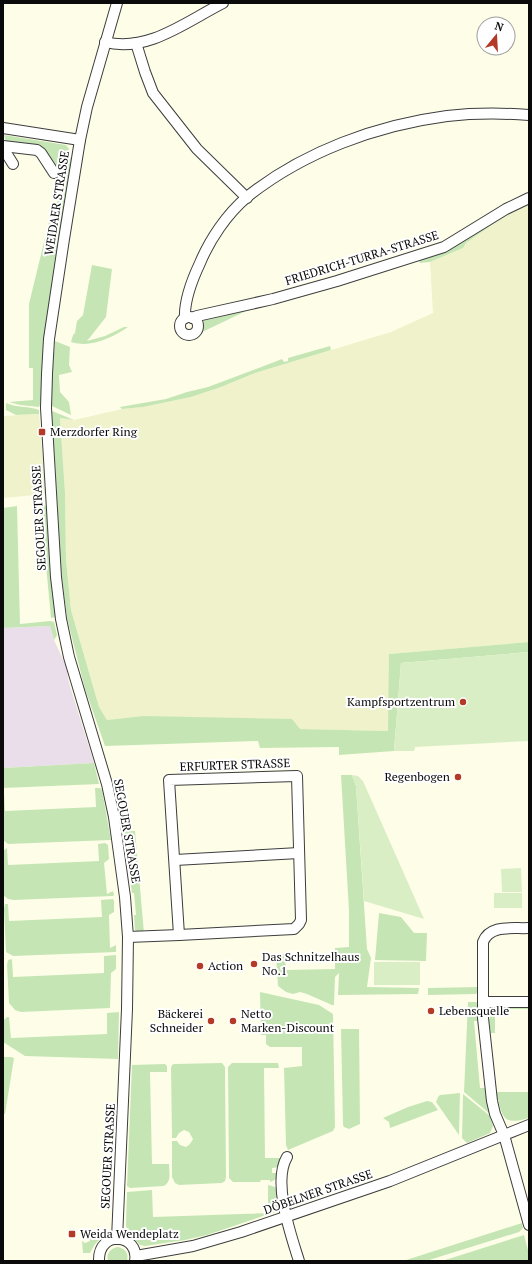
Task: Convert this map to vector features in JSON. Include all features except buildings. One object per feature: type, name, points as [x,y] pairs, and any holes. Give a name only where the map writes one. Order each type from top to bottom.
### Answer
[{"type":"street","name":"WEIDAER STRASSE","points":[[46,411],[49,339],[80,140],[105,42],[117,3]]},
{"type":"street","points":[[105,42],[116,45],[126,45],[163,36],[222,3]]},
{"type":"street","points":[[136,43],[153,93],[197,149],[247,198],[293,167],[312,157],[345,142],[382,130],[447,116],[480,114],[529,115]]},
{"type":"street","points":[[3,128],[80,140]]},
{"type":"street","points":[[3,147],[13,164]]},
{"type":"street","points":[[3,147],[37,150],[41,153],[54,173]]},
{"type":"street","name":"FRIEDRICH-TURRA-STRASSE","points":[[247,198],[224,222],[206,249],[192,279],[185,311],[189,318],[337,281],[444,248],[506,209],[529,198]]},
{"type":"street","name":"SEGOUER STRASSE","points":[[46,411],[56,577],[61,619],[69,657],[107,784],[114,817],[125,897],[128,938],[126,1056],[117,1238]]},
{"type":"street","name":"ERFURTER STRASSE","points":[[128,938],[294,929],[301,920],[297,776],[159,780]]},
{"type":"street","name":"ERFURTER STRASSE","points":[[169,780],[179,935]]},
{"type":"street","points":[[175,860],[300,853]]},
{"type":"street","points":[[529,928],[493,930],[485,937],[483,942],[484,1030],[490,1086],[495,1114],[504,1135],[529,1225]]},
{"type":"street","points":[[483,1000],[529,1002]]},
{"type":"street","name":"DÖBELNER STRASSE","points":[[135,1258],[205,1243],[285,1217],[390,1181],[529,1125]]},
{"type":"street","points":[[287,1157],[284,1162],[282,1177],[285,1217],[299,1261]]},
{"type":"street","points":[[99,1261],[99,1253],[102,1247],[106,1242],[117,1238],[129,1243],[133,1248],[135,1258]]},
{"type":"shaded area","points":[[50,626],[54,640],[66,666],[69,683],[94,763],[3,768],[3,628]]},
{"type":"green space","points":[[4,135],[66,145],[69,149],[68,158],[72,158],[58,248],[41,403],[39,407],[9,402],[33,400],[33,368],[29,368],[29,304],[53,205],[57,203],[65,179],[44,151],[6,142]]},
{"type":"green space","points":[[529,201],[529,204],[505,216],[466,243],[463,248],[430,262],[420,263],[419,260]]},
{"type":"green space","points":[[529,204],[529,642],[389,654],[389,731],[300,729],[143,716],[107,720],[99,707],[71,610],[66,560],[65,493],[60,418],[74,420],[122,409],[143,407],[191,397],[255,373],[391,332],[433,313],[430,262],[463,248],[466,243],[505,216]]},
{"type":"green space","points":[[92,265],[112,269],[106,317],[87,341],[105,336],[124,327],[128,327],[101,341],[89,344],[71,342],[75,333],[77,321],[83,315]]},
{"type":"green space","points":[[263,303],[198,334],[203,318]]},
{"type":"green space","points":[[55,341],[70,347],[69,365],[72,372],[59,375],[60,392],[69,402],[71,415],[52,406],[52,378]]},
{"type":"green space","points":[[330,346],[331,350],[255,373],[191,397],[143,407],[122,409],[120,407],[166,399],[208,387],[282,359],[284,362],[288,361],[288,358]]},
{"type":"green space","points":[[6,403],[39,410],[39,414],[16,415],[6,410]]},
{"type":"green space","points":[[52,411],[74,420],[60,418],[65,493],[66,560],[71,610],[99,707],[107,720],[143,716],[292,719],[300,729],[388,731],[389,654],[529,642],[529,652],[401,663],[394,751],[339,755],[339,747],[260,748],[258,741],[105,746],[85,689],[67,618],[61,569]]},
{"type":"green space","points":[[39,414],[46,494],[3,498],[3,416]]},
{"type":"green space","points":[[43,504],[47,507],[48,512],[57,617],[51,618],[41,513],[36,513],[36,505]]},
{"type":"green space","points":[[17,506],[20,624],[50,621],[54,622],[57,635],[54,640],[50,626],[3,628],[3,508]]},
{"type":"green space","name":"Kampfsportzentrum","points":[[529,652],[529,741],[415,747],[414,751],[394,751],[401,663]]},
{"type":"green space","points":[[94,763],[99,784],[3,788],[3,768]]},
{"type":"green space","points":[[341,775],[352,775],[356,786],[367,949],[371,958],[367,987],[419,988],[418,994],[338,995],[339,973],[335,977],[334,1005],[300,992],[293,994],[286,992],[278,986],[276,954],[285,954],[286,970],[335,969],[335,948],[349,947],[349,911]]},
{"type":"green space","points":[[352,775],[358,776],[363,781],[424,919],[364,901],[356,786]]},
{"type":"green space","points":[[95,788],[100,788],[102,790],[111,840],[8,844],[3,840],[4,792],[5,811],[96,807]]},
{"type":"green space","points":[[124,831],[135,831],[144,933],[138,933],[135,930],[134,915],[136,915],[134,893],[132,893]]},
{"type":"green space","points":[[105,843],[108,845],[109,859],[104,863],[107,894],[113,891],[113,896],[13,900],[8,899],[3,895],[3,851],[7,848],[8,865],[99,861],[98,844]]},
{"type":"green space","points":[[521,868],[522,892],[502,892],[501,869]]},
{"type":"green space","points":[[494,893],[522,893],[522,908],[494,908]]},
{"type":"green space","points":[[113,899],[114,912],[109,915],[110,948],[116,945],[116,952],[13,956],[6,952],[5,904],[8,904],[9,921],[102,917],[101,900]]},
{"type":"green space","points":[[379,913],[401,917],[414,933],[427,933],[426,961],[375,960]]},
{"type":"green space","points":[[116,955],[116,969],[111,973],[110,1008],[21,1012],[15,1010],[9,1003],[8,960],[12,959],[13,977],[104,973],[104,956]]},
{"type":"green space","points":[[374,962],[420,962],[420,985],[374,985]]},
{"type":"green space","points":[[479,987],[476,994],[428,995],[428,988]]},
{"type":"green space","points":[[260,992],[319,1005],[333,1014],[335,1127],[333,1131],[288,1150],[286,1145],[284,1068],[302,1066],[302,1047],[270,1047],[266,1044],[266,1035],[261,1035]]},
{"type":"green space","points":[[468,1002],[478,1003],[480,1021],[474,1021],[480,1088],[486,1088],[490,1114],[464,1092]]},
{"type":"green space","points":[[498,1008],[529,1009],[501,1009],[501,1016],[495,1016],[495,1033],[491,1033],[489,1021],[491,1012]]},
{"type":"green space","points":[[119,1012],[118,1059],[25,1056],[3,1042],[3,1021],[7,1017],[9,1017],[11,1038],[107,1034],[107,1013]]},
{"type":"green space","points":[[341,1029],[359,1029],[360,1124],[349,1129],[343,1125]]},
{"type":"green space","points":[[3,1057],[14,1058],[5,1114],[3,1114]]},
{"type":"green space","points":[[222,1063],[225,1067],[225,1181],[222,1183],[179,1185],[175,1183],[172,1177],[172,1141],[177,1141],[180,1145],[186,1147],[193,1139],[189,1132],[184,1130],[179,1133],[176,1138],[172,1138],[172,1065]]},
{"type":"green space","points":[[232,1063],[278,1063],[279,1068],[264,1068],[265,1158],[280,1158],[280,1167],[272,1168],[272,1173],[280,1173],[279,1178],[270,1182],[270,1180],[261,1180],[260,1182],[233,1182],[229,1178],[228,1067]]},
{"type":"green space","points":[[165,1064],[167,1066],[167,1072],[150,1072],[152,1164],[169,1164],[169,1179],[167,1184],[164,1186],[130,1188],[127,1186],[132,1065]]},
{"type":"green space","points":[[496,1092],[529,1092],[529,1118],[513,1121],[508,1120],[502,1113]]},
{"type":"green space","points":[[460,1093],[459,1135],[436,1102],[440,1095]]},
{"type":"green space","points":[[463,1094],[490,1116],[493,1126],[490,1133],[467,1143],[462,1138]]},
{"type":"green space","points":[[427,1101],[432,1102],[438,1110],[390,1128],[389,1122],[383,1118],[408,1107]]},
{"type":"green space","points":[[268,1185],[277,1188],[280,1205],[278,1211],[207,1235],[145,1246],[140,1245],[127,1232],[127,1192],[152,1190],[153,1217],[268,1213]]},
{"type":"green space","points":[[522,1223],[523,1228],[519,1232],[426,1261],[403,1261]]},
{"type":"green space","points":[[106,1233],[95,1244],[90,1253],[83,1253],[82,1241],[85,1243],[90,1241],[89,1239]]},
{"type":"green space","points":[[524,1235],[529,1254],[529,1261],[442,1261]]},
{"type":"green space","points":[[117,1247],[126,1251],[127,1261],[108,1261],[109,1252]]},
{"type":"place","name":"Merzdorfer Ring","points":[[42,432]]},
{"type":"place","name":"Kampfsportzentrum","points":[[463,702]]},
{"type":"place","name":"Regenbogen","points":[[458,777]]},
{"type":"place","name":"Das Schnitzelhaus No.1","points":[[254,964]]},
{"type":"place","name":"Action","points":[[200,966]]},
{"type":"place","name":"Lebensquelle","points":[[431,1011]]},
{"type":"place","name":"Bäckerei Schneider","points":[[211,1021]]},
{"type":"place","name":"Netto Marken-Discount","points":[[233,1021]]},
{"type":"place","name":"Weida Wendeplatz","points":[[72,1234]]}]
